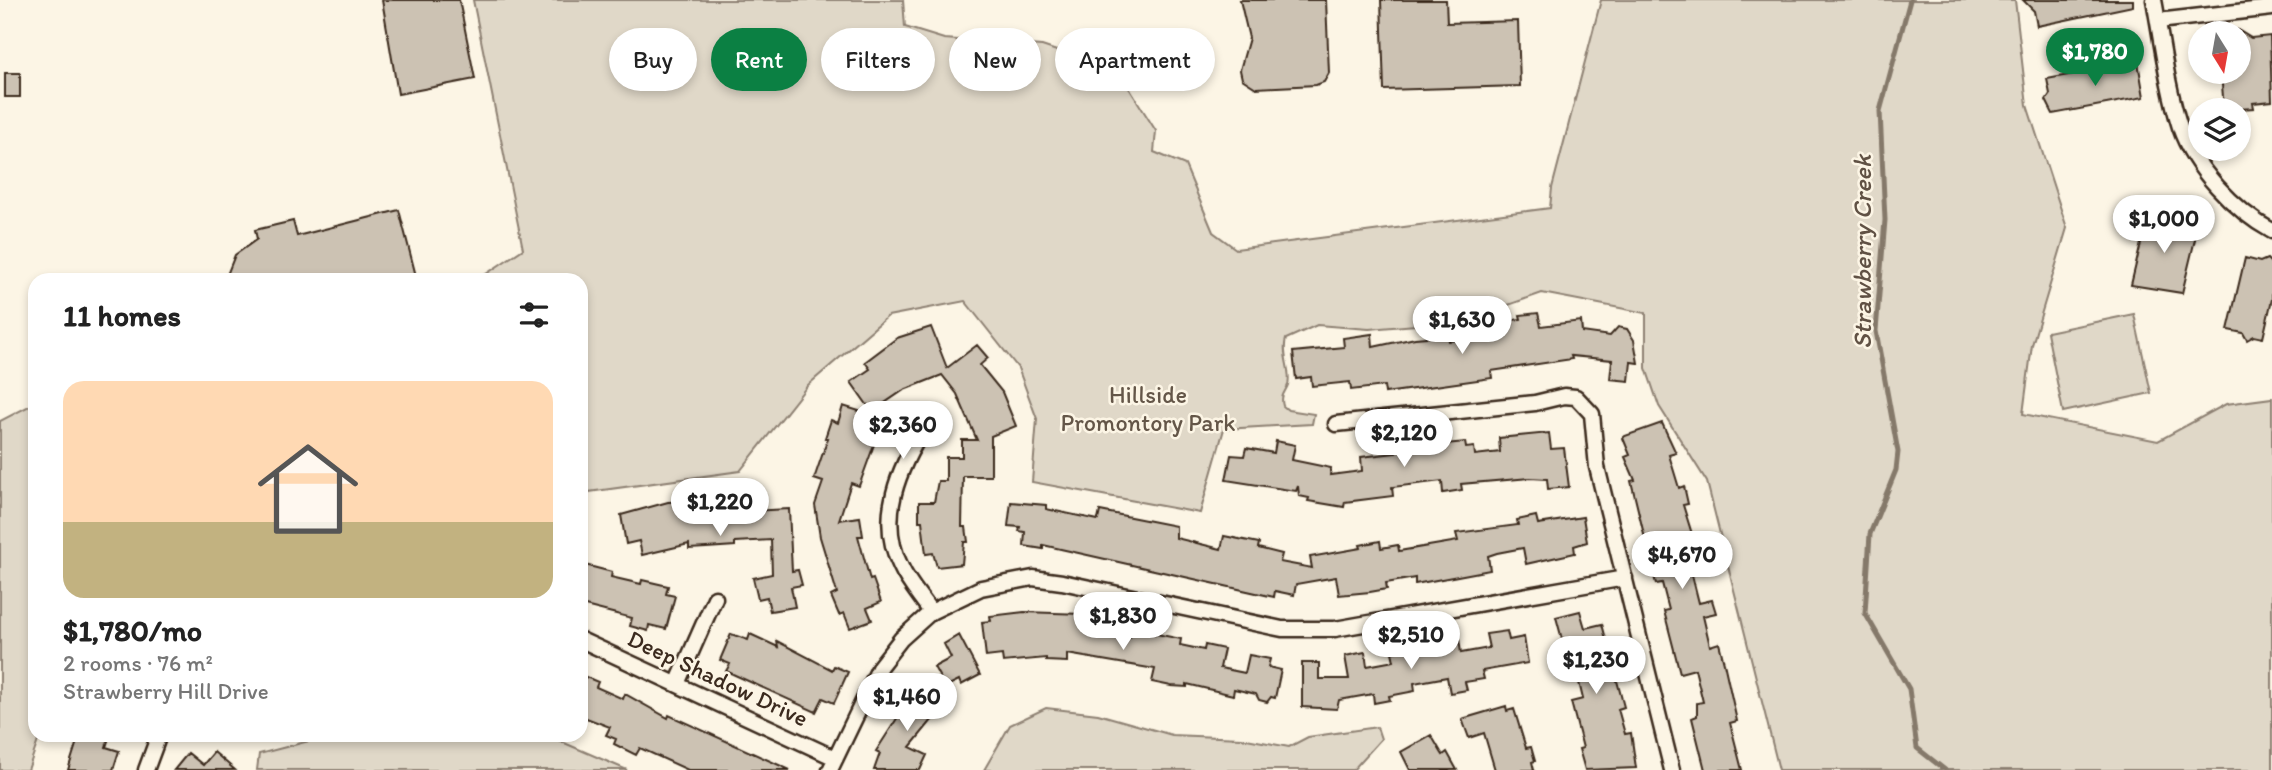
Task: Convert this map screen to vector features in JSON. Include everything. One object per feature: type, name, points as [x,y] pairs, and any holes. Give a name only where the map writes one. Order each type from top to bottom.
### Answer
[{"type":"street","points":[[2154,0],[2181,130],[2204,169],[2234,203],[2272,231]]},
{"type":"street","points":[[2158,21],[2272,8]]},
{"type":"street","points":[[1336,424],[1535,403],[1564,396],[1576,397],[1583,404],[1592,414],[1597,467],[1672,770]]},
{"type":"street","points":[[926,425],[898,477],[890,510],[892,546],[901,568],[931,611]]},
{"type":"street","points":[[832,764],[880,666],[901,639],[931,611],[981,588],[1033,578],[1282,629],[1311,631],[1625,578]]},
{"type":"street","points":[[677,684],[715,598]]},
{"type":"street","name":"Deep Shadow Drive","points":[[588,643],[677,684],[832,764]]},
{"type":"street","points":[[146,770],[156,742]]},
{"type":"green space","name":"Hillside Promontory Park","points":[[473,0],[903,0],[905,27],[908,28],[821,28],[821,91],[935,91],[935,36],[949,39],[949,91],[1041,91],[1041,46],[1055,50],[1055,91],[1131,91],[1156,131],[1154,152],[1185,165],[1213,232],[1236,249],[1550,208],[1552,188],[1601,0],[2015,0],[2027,105],[2067,228],[2032,345],[2023,414],[2158,441],[2226,404],[2272,398],[2272,770],[1779,770],[1707,482],[1659,406],[1646,368],[1646,313],[1542,293],[1463,321],[1369,329],[1317,325],[1286,339],[1289,380],[1282,397],[1283,406],[1288,410],[1314,414],[1312,424],[1224,429],[1200,513],[1032,482],[1037,419],[1018,368],[965,301],[888,316],[808,385],[740,471],[588,492],[588,273],[487,273],[523,249]]},
{"type":"green space","points":[[2134,314],[2151,393],[2063,412],[2047,332]]},
{"type":"green space","points":[[28,407],[28,742],[38,742],[28,770],[0,770],[0,421]]},
{"type":"green space","points":[[1046,708],[1098,714],[1172,735],[1241,738],[1289,747],[1308,737],[1377,727],[1381,739],[1353,770],[984,770],[1010,725]]},
{"type":"green space","points":[[305,742],[562,742],[627,770],[257,770],[259,754]]},
{"type":"building","points":[[382,0],[459,0],[475,79],[398,94]]},
{"type":"building","points":[[1240,0],[1326,0],[1329,73],[1324,82],[1316,85],[1256,88],[1242,79],[1240,70],[1249,38]]},
{"type":"building","points":[[1381,0],[1446,0],[1447,23],[1518,21],[1520,86],[1384,90]]},
{"type":"building","points":[[2023,0],[2133,0],[2133,6],[2037,26],[2034,11]]},
{"type":"building","points":[[2270,36],[2272,101],[2253,103],[2254,108],[2251,108],[2251,98],[2223,98],[2222,84],[2251,84],[2251,38]]},
{"type":"building","points":[[2138,62],[2144,97],[2053,114],[2046,100],[2050,94],[2047,79]]},
{"type":"building","points":[[5,73],[20,73],[20,97],[5,97]]},
{"type":"building","points":[[399,210],[415,273],[228,273],[235,255],[257,239],[255,230],[293,221],[297,236]]},
{"type":"building","points":[[2148,214],[2176,220],[2177,226],[2197,231],[2182,293],[2131,285]]},
{"type":"building","points":[[2245,258],[2260,262],[2267,259],[2272,264],[2272,299],[2263,338],[2254,336],[2247,340],[2243,333],[2228,330]]},
{"type":"building","points":[[1538,313],[1541,326],[1581,321],[1582,332],[1610,336],[1618,327],[1627,329],[1634,340],[1638,363],[1631,362],[1629,381],[1610,379],[1612,360],[1571,356],[1572,359],[1491,371],[1492,378],[1385,393],[1384,386],[1351,390],[1350,382],[1312,386],[1311,377],[1296,379],[1293,352],[1344,347],[1343,338],[1372,334],[1373,347],[1415,338],[1448,335],[1449,341],[1505,334],[1505,321],[1521,319],[1520,315]]},
{"type":"building","points":[[931,327],[947,368],[977,345],[988,358],[980,365],[1002,392],[1016,426],[991,436],[991,476],[963,476],[962,527],[966,527],[968,542],[964,542],[962,564],[937,567],[933,553],[926,554],[922,521],[919,521],[919,502],[934,502],[938,481],[946,481],[946,457],[962,457],[962,440],[977,440],[957,394],[942,375],[904,390],[879,407],[871,434],[877,436],[871,453],[859,486],[851,483],[839,520],[860,517],[863,536],[858,536],[870,580],[873,579],[881,602],[867,608],[872,620],[850,628],[844,613],[839,615],[831,596],[837,593],[820,537],[815,505],[823,482],[814,479],[828,438],[825,438],[831,420],[838,423],[843,406],[875,416],[851,382],[870,369],[865,362],[897,338]]},
{"type":"building","points":[[1662,423],[1676,453],[1669,455],[1679,488],[1684,486],[1688,504],[1683,505],[1696,547],[1686,551],[1699,603],[1712,600],[1716,613],[1703,616],[1710,646],[1719,643],[1737,721],[1730,723],[1742,770],[1705,770],[1692,718],[1697,716],[1697,703],[1703,702],[1695,669],[1680,673],[1664,611],[1669,610],[1662,583],[1656,584],[1631,481],[1635,480],[1625,457],[1630,455],[1623,438],[1625,436]]},
{"type":"building","points":[[1549,433],[1551,449],[1564,448],[1569,487],[1548,489],[1547,479],[1530,478],[1461,484],[1462,490],[1443,493],[1442,481],[1392,487],[1393,496],[1345,502],[1344,507],[1308,501],[1309,498],[1299,496],[1298,486],[1296,491],[1226,480],[1231,455],[1244,456],[1246,448],[1274,453],[1276,441],[1295,445],[1292,460],[1331,468],[1330,475],[1362,471],[1361,457],[1396,453],[1395,449],[1465,442],[1466,448],[1474,447],[1475,455],[1500,452],[1499,438]]},
{"type":"building","points":[[727,500],[727,509],[789,509],[792,571],[798,570],[802,585],[791,587],[795,607],[770,611],[767,597],[758,599],[753,578],[772,574],[771,540],[689,549],[689,544],[642,555],[639,541],[626,544],[621,515],[668,502]]},
{"type":"building","points":[[1011,502],[1046,505],[1046,509],[1098,520],[1100,511],[1176,526],[1176,538],[1221,549],[1224,536],[1259,543],[1258,548],[1282,554],[1280,562],[1312,568],[1310,557],[1361,548],[1360,545],[1380,541],[1381,548],[1398,545],[1399,551],[1458,541],[1456,533],[1518,525],[1517,520],[1536,516],[1538,524],[1583,517],[1587,542],[1574,546],[1575,553],[1526,564],[1523,548],[1497,553],[1488,556],[1490,570],[1415,584],[1415,578],[1386,583],[1387,589],[1370,592],[1339,595],[1336,577],[1296,584],[1294,595],[1275,591],[1274,597],[1043,545],[1043,549],[1024,546],[1025,532],[1019,531],[1020,527],[1008,526]]},
{"type":"building","points":[[588,566],[612,572],[611,577],[641,584],[642,580],[668,586],[666,594],[675,596],[666,629],[649,625],[648,631],[630,626],[632,618],[588,607]]},
{"type":"building","points":[[1580,611],[1585,628],[1602,624],[1624,707],[1618,709],[1625,734],[1631,733],[1636,768],[1585,770],[1579,749],[1583,748],[1571,702],[1583,699],[1577,674],[1567,677],[1562,660],[1567,658],[1556,617]]},
{"type":"building","points":[[1024,612],[1083,614],[1100,618],[1098,629],[1130,637],[1132,629],[1181,639],[1180,645],[1204,650],[1205,645],[1224,649],[1220,668],[1245,673],[1249,655],[1270,659],[1268,667],[1281,670],[1275,698],[1271,697],[1267,702],[1259,700],[1256,694],[1234,689],[1233,695],[1187,684],[1187,687],[1152,682],[1155,669],[1067,654],[1067,662],[1046,661],[1046,658],[1003,662],[1002,655],[986,657],[982,622],[991,621],[990,616]]},
{"type":"building","points":[[1507,631],[1509,640],[1524,637],[1528,663],[1482,671],[1484,679],[1465,682],[1467,690],[1450,693],[1447,677],[1414,683],[1415,691],[1389,696],[1390,700],[1374,703],[1373,694],[1339,700],[1337,709],[1302,707],[1302,663],[1319,663],[1319,679],[1349,679],[1345,656],[1365,652],[1367,666],[1394,661],[1392,652],[1459,639],[1461,653],[1489,648],[1486,634]]},
{"type":"building","points":[[731,634],[748,640],[750,634],[778,647],[777,641],[832,670],[834,666],[848,672],[834,703],[823,698],[816,712],[726,671],[730,664],[720,660]]},
{"type":"building","points":[[959,635],[980,675],[961,685],[959,680],[945,687],[934,667],[951,658],[944,644]]},
{"type":"building","points":[[588,678],[598,682],[596,687],[623,699],[625,694],[668,718],[669,715],[790,770],[688,770],[640,748],[636,755],[614,744],[616,739],[606,735],[610,727],[588,719]]},
{"type":"building","points":[[911,684],[942,708],[910,747],[927,755],[920,770],[874,770],[880,753],[876,751],[905,706],[899,701]]},
{"type":"building","points":[[1506,706],[1507,711],[1514,709],[1526,748],[1531,747],[1535,761],[1532,762],[1534,770],[1495,770],[1484,733],[1469,738],[1462,719]]},
{"type":"building","points":[[1431,735],[1443,755],[1447,752],[1457,770],[1410,770],[1401,752]]},
{"type":"building","points":[[77,742],[108,742],[106,747],[119,751],[113,770],[68,770]]},
{"type":"building","points":[[214,752],[235,770],[174,770],[188,753],[203,765]]},
{"type":"waterway","name":"Strawberry Creek","points":[[1910,0],[1880,111],[1885,220],[1876,331],[1898,452],[1896,470],[1870,534],[1865,613],[1909,689],[1917,748],[1945,770]]}]
